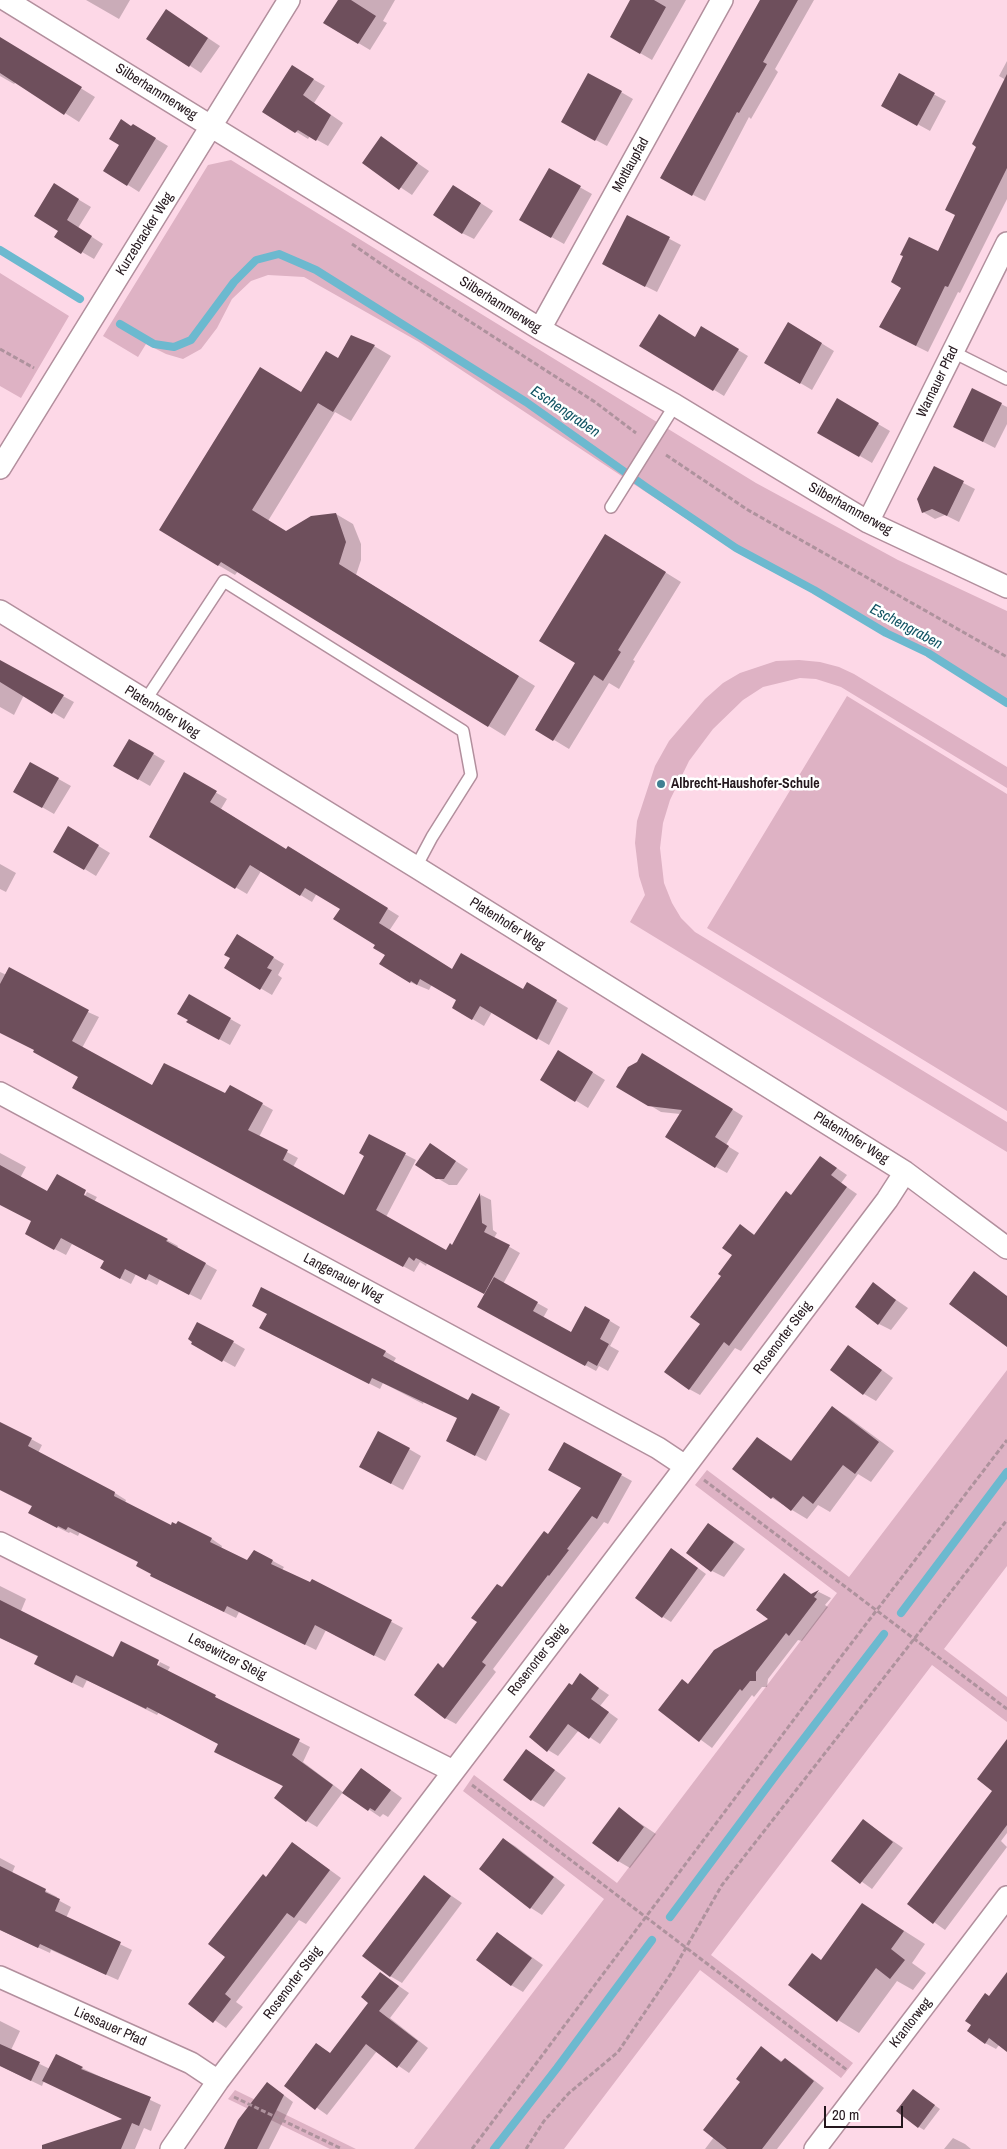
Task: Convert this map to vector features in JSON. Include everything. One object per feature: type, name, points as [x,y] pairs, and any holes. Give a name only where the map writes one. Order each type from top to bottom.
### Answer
[{"type":"street","name":"Silberhammerweg","points":[[6,0],[540,329],[675,405],[868,522],[1007,587]]},
{"type":"street","name":"Kurzebracker Weg","points":[[0,468],[289,0]]},
{"type":"street","name":"Mottlaupfad","points":[[540,329],[722,0]]},
{"type":"street","name":"Warnauer Pfad","points":[[868,522],[1007,243]]},
{"type":"street","name":"Platenhofer Weg","points":[[0,611],[906,1172],[1007,1248]]},
{"type":"street","name":"Langenauer Weg","points":[[0,1093],[658,1448],[685,1466]]},
{"type":"street","name":"Rosenorter Steig","points":[[171,2149],[215,2084],[887,1200],[906,1172]]},
{"type":"street","name":"Lesewitzer Steig","points":[[0,1543],[454,1771]]},
{"type":"street","name":"Krantorweg","points":[[815,2149],[1007,1897]]},
{"type":"street","name":"Liessauer Pfad","points":[[0,1977],[191,2063],[215,2084]]},
{"type":"lane","points":[[953,352],[1007,379]]},
{"type":"lane","points":[[611,507],[675,405]]},
{"type":"lane","points":[[145,701],[224,581],[463,730],[471,775],[432,837],[416,867]]},
{"type":"path","points":[[350,243],[404,280],[595,402],[647,448],[748,510],[1007,656]]},
{"type":"path","points":[[0,349],[54,380]]},
{"type":"path","points":[[472,2149],[876,1610],[1007,1440]]},
{"type":"path","points":[[685,1466],[1007,1709]]},
{"type":"path","points":[[526,2149],[544,2121],[569,2093],[618,2052],[672,1972],[722,1884],[915,1640],[1007,1520]]},
{"type":"path","points":[[454,1771],[865,2084]]},
{"type":"path","points":[[215,2084],[342,2149]]},
{"type":"shaded area","points":[[231,160],[756,483],[898,560],[1007,611],[1007,707],[926,654],[887,636],[844,610],[738,553],[419,342],[304,277],[268,275],[251,281],[232,299],[217,328],[201,349],[183,359],[166,354],[146,344],[138,357],[103,336],[208,165]]},
{"type":"shaded area","points":[[0,273],[69,316],[21,398],[0,386]]},
{"type":"shaded area","points":[[799,660],[820,662],[839,667],[854,674],[1007,767],[1007,788],[841,687],[816,679],[800,678],[763,687],[743,700],[713,729],[689,761],[670,800],[663,823],[660,848],[664,883],[672,903],[681,918],[695,932],[1007,1122],[1007,1152],[630,922],[645,895],[639,876],[635,843],[637,821],[655,766],[669,741],[705,699],[723,683],[740,673],[776,661]]},
{"type":"shaded area","points":[[847,696],[1007,794],[1007,1111],[707,928]]},
{"type":"shaded area","points":[[1007,1370],[1007,1566],[944,1649],[1007,1697],[1007,1722],[932,1665],[711,1955],[853,2063],[841,2078],[700,1970],[564,2149],[414,2149],[604,1899],[463,1791],[474,1775],[617,1883],[837,1593],[695,1485],[707,1470],[849,1577]]},
{"type":"shaded area","points":[[235,2090],[356,2149],[330,2149],[228,2099]]},
{"type":"building","points":[[338,0],[351,0],[376,16],[358,44],[323,23]]},
{"type":"building","points":[[630,0],[654,0],[666,7],[640,54],[610,37]]},
{"type":"building","points":[[760,0],[798,0],[763,62],[767,64],[739,113],[737,112],[692,196],[660,178]]},
{"type":"building","points":[[166,9],[208,38],[189,67],[146,39]]},
{"type":"building","points":[[0,37],[82,87],[64,115],[0,73]]},
{"type":"building","points":[[292,65],[314,79],[303,95],[331,115],[316,141],[298,130],[295,133],[262,112]]},
{"type":"building","points":[[588,73],[622,91],[595,141],[561,122]]},
{"type":"building","points":[[899,73],[935,93],[917,126],[881,106]]},
{"type":"building","points":[[1007,74],[1007,168],[948,287],[945,286],[916,346],[879,327],[901,288],[891,282],[903,256],[900,255],[909,237],[938,251],[955,215],[945,210],[976,147],[972,144]]},
{"type":"building","points":[[121,119],[156,138],[127,186],[103,171],[119,145],[109,139]]},
{"type":"building","points":[[381,136],[418,163],[399,190],[362,163]]},
{"type":"building","points":[[549,168],[581,186],[551,238],[519,220]]},
{"type":"building","points":[[54,183],[79,199],[67,220],[92,236],[81,254],[54,237],[58,231],[34,216]]},
{"type":"building","points":[[453,185],[481,203],[462,234],[433,215]]},
{"type":"building","points":[[627,215],[670,237],[645,287],[602,264]]},
{"type":"building","points":[[659,314],[695,337],[701,326],[739,349],[713,391],[639,346]]},
{"type":"building","points":[[788,322],[822,343],[800,384],[764,363]]},
{"type":"building","points":[[351,335],[375,345],[333,412],[318,403],[252,510],[286,531],[311,516],[336,513],[346,542],[339,564],[519,676],[488,727],[221,562],[218,566],[159,530],[260,367],[301,392],[326,351],[338,358]]},
{"type":"building","points":[[972,388],[1002,403],[983,442],[953,427]]},
{"type":"building","points":[[837,398],[879,423],[859,457],[817,433]]},
{"type":"building","points":[[934,466],[964,481],[947,516],[932,509],[922,513],[917,499]]},
{"type":"building","points":[[605,534],[666,572],[618,650],[621,652],[603,681],[594,675],[553,741],[535,730],[575,663],[539,641]]},
{"type":"building","points":[[0,660],[64,695],[52,714],[0,682]]},
{"type":"building","points":[[129,739],[154,753],[138,780],[113,766]]},
{"type":"building","points":[[30,762],[59,778],[42,808],[13,792]]},
{"type":"building","points":[[184,772],[217,791],[210,802],[286,849],[288,846],[388,908],[379,923],[452,969],[461,953],[523,989],[527,982],[557,1000],[537,1040],[480,1006],[472,1020],[452,1008],[456,1000],[420,979],[417,985],[411,981],[410,983],[379,964],[385,955],[373,948],[375,945],[333,919],[340,909],[305,888],[300,896],[250,865],[235,889],[149,837]]},
{"type":"building","points":[[68,826],[99,845],[84,870],[53,852]]},
{"type":"building","points":[[237,934],[274,957],[267,968],[272,970],[260,990],[224,968],[230,958],[224,955]]},
{"type":"building","points":[[9,967],[89,1010],[72,1041],[152,1085],[164,1063],[225,1093],[230,1085],[263,1103],[248,1130],[288,1150],[283,1160],[344,1195],[364,1156],[359,1153],[369,1134],[406,1153],[376,1210],[446,1250],[450,1243],[452,1245],[480,1193],[482,1223],[487,1226],[484,1232],[510,1245],[484,1294],[416,1258],[414,1261],[409,1257],[403,1267],[72,1088],[78,1077],[33,1052],[34,1050],[0,1033],[0,984]]},
{"type":"building","points":[[189,994],[231,1018],[219,1040],[186,1022],[188,1020],[177,1014]]},
{"type":"building","points":[[558,1050],[593,1072],[575,1102],[540,1080]]},
{"type":"building","points":[[642,1053],[733,1109],[715,1137],[729,1146],[715,1168],[665,1137],[682,1110],[648,1106],[616,1087],[628,1067],[637,1062]]},
{"type":"building","points":[[430,1143],[456,1161],[444,1179],[436,1179],[415,1165]]},
{"type":"building","points":[[820,1156],[837,1168],[831,1175],[847,1187],[729,1346],[724,1342],[689,1390],[664,1372],[700,1324],[690,1317],[721,1276],[718,1274],[732,1255],[722,1248],[740,1224],[754,1235],[786,1191],[791,1195]]},
{"type":"building","points":[[0,1165],[47,1191],[57,1174],[86,1190],[84,1195],[168,1239],[166,1241],[206,1263],[189,1295],[149,1274],[146,1280],[125,1269],[120,1279],[100,1268],[104,1261],[61,1238],[54,1250],[25,1234],[31,1221],[0,1205]]},
{"type":"building","points":[[974,1271],[1007,1296],[1007,1347],[949,1304]]},
{"type":"building","points":[[494,1277],[538,1302],[533,1311],[571,1332],[585,1306],[610,1320],[600,1339],[609,1344],[597,1366],[588,1361],[585,1366],[477,1307]]},
{"type":"building","points":[[873,1282],[896,1300],[878,1325],[855,1307]]},
{"type":"building","points":[[261,1287],[386,1351],[383,1356],[468,1400],[472,1393],[500,1407],[475,1456],[446,1441],[457,1418],[372,1378],[369,1384],[259,1328],[267,1314],[252,1306]]},
{"type":"building","points":[[197,1322],[234,1341],[222,1362],[191,1344],[192,1342],[188,1339]]},
{"type":"building","points":[[848,1345],[882,1370],[863,1395],[830,1370]]},
{"type":"building","points":[[832,1406],[879,1442],[855,1474],[843,1465],[813,1504],[803,1496],[791,1511],[773,1497],[771,1499],[732,1469],[757,1437],[791,1461]]},
{"type":"building","points":[[0,1422],[32,1438],[28,1446],[115,1492],[114,1496],[171,1525],[172,1522],[176,1524],[178,1521],[212,1538],[210,1542],[247,1560],[254,1550],[273,1560],[271,1564],[310,1582],[312,1579],[392,1620],[374,1656],[315,1625],[305,1645],[227,1606],[224,1612],[150,1576],[151,1574],[136,1566],[138,1562],[68,1527],[66,1530],[58,1526],[57,1528],[28,1513],[32,1506],[0,1490]]},
{"type":"building","points":[[378,1431],[410,1448],[391,1484],[359,1467]]},
{"type":"building","points":[[564,1442],[622,1474],[597,1519],[592,1516],[567,1549],[569,1550],[482,1662],[486,1665],[445,1719],[414,1695],[438,1663],[443,1668],[477,1622],[471,1618],[497,1584],[502,1587],[544,1531],[548,1534],[581,1488],[548,1470]]},
{"type":"building","points":[[708,1523],[734,1542],[711,1572],[686,1553]]},
{"type":"building","points":[[671,1548],[698,1568],[662,1618],[635,1598]]},
{"type":"building","points":[[784,1573],[811,1594],[819,1590],[814,1597],[817,1599],[789,1636],[786,1633],[756,1672],[756,1681],[750,1681],[742,1691],[740,1689],[699,1742],[658,1710],[682,1679],[688,1684],[714,1650],[768,1619],[756,1610]]},
{"type":"building","points":[[0,1600],[113,1657],[121,1641],[159,1660],[157,1665],[216,1695],[215,1697],[300,1739],[292,1755],[333,1785],[306,1822],[274,1798],[283,1786],[214,1752],[218,1744],[147,1707],[146,1709],[76,1675],[72,1683],[34,1664],[38,1656],[0,1638]]},
{"type":"building","points":[[580,1673],[599,1688],[591,1699],[609,1712],[589,1739],[568,1724],[547,1752],[529,1737],[569,1683],[572,1685]]},
{"type":"building","points":[[1007,1739],[1007,1825],[933,1924],[907,1904],[992,1791],[977,1779]]},
{"type":"building","points":[[526,1749],[555,1770],[531,1801],[503,1780]]},
{"type":"building","points":[[361,1768],[391,1790],[375,1811],[370,1808],[368,1811],[342,1793]]},
{"type":"building","points":[[619,1807],[644,1827],[618,1862],[592,1843]]},
{"type":"building","points":[[863,1819],[893,1842],[860,1884],[831,1861]]},
{"type":"building","points":[[503,1838],[554,1877],[530,1909],[479,1869]]},
{"type":"building","points":[[292,1842],[330,1870],[294,1918],[287,1913],[225,1994],[231,1999],[213,2023],[188,2004],[225,1957],[208,1944],[263,1874],[266,1877]]},
{"type":"building","points":[[0,1866],[46,1889],[45,1892],[60,1899],[55,1911],[121,1942],[106,1975],[40,1944],[38,1948],[0,1930]]},
{"type":"building","points":[[424,1875],[451,1896],[390,1977],[362,1956]]},
{"type":"building","points":[[862,1903],[904,1931],[891,1949],[905,1960],[890,1979],[876,1968],[837,2022],[788,1985],[812,1953],[821,1960]]},
{"type":"building","points":[[497,1932],[532,1958],[511,1986],[476,1960]]},
{"type":"building","points":[[380,1972],[399,1986],[379,2011],[418,2041],[397,2068],[366,2044],[315,2110],[284,2086],[316,2043],[330,2053],[368,2003],[361,1997]]},
{"type":"building","points":[[1007,1972],[1007,2052],[989,2038],[985,2044],[967,2031],[971,2025],[965,2021],[985,1993],[989,1996]]},
{"type":"building","points":[[0,2044],[40,2062],[31,2081],[0,2066]]},
{"type":"building","points":[[761,2046],[781,2062],[785,2058],[814,2081],[762,2149],[727,2149],[703,2130],[740,2082],[736,2079]]},
{"type":"building","points":[[56,2054],[83,2067],[81,2069],[151,2097],[139,2126],[132,2123],[121,2149],[42,2149],[42,2145],[122,2119],[42,2081]]},
{"type":"building","points":[[267,2082],[284,2095],[257,2149],[224,2149],[238,2120]]},
{"type":"building","points":[[913,2089],[935,2105],[918,2128],[896,2111]]},
{"type":"waterway","name":"Eschengraben","points":[[0,250],[80,299]]},
{"type":"waterway","name":"Eschengraben","points":[[120,324],[154,344],[174,347],[191,340],[234,282],[256,260],[279,254],[316,270],[526,402],[736,548],[814,590],[886,633],[928,653],[1007,703]]},
{"type":"waterway","points":[[901,1613],[1007,1472]]},
{"type":"waterway","points":[[670,1917],[884,1634]]},
{"type":"waterway","points":[[494,2149],[652,1940]]},
{"type":"place","name":"Albrecht-Haushofer-Schule","points":[[661,784]]}]
